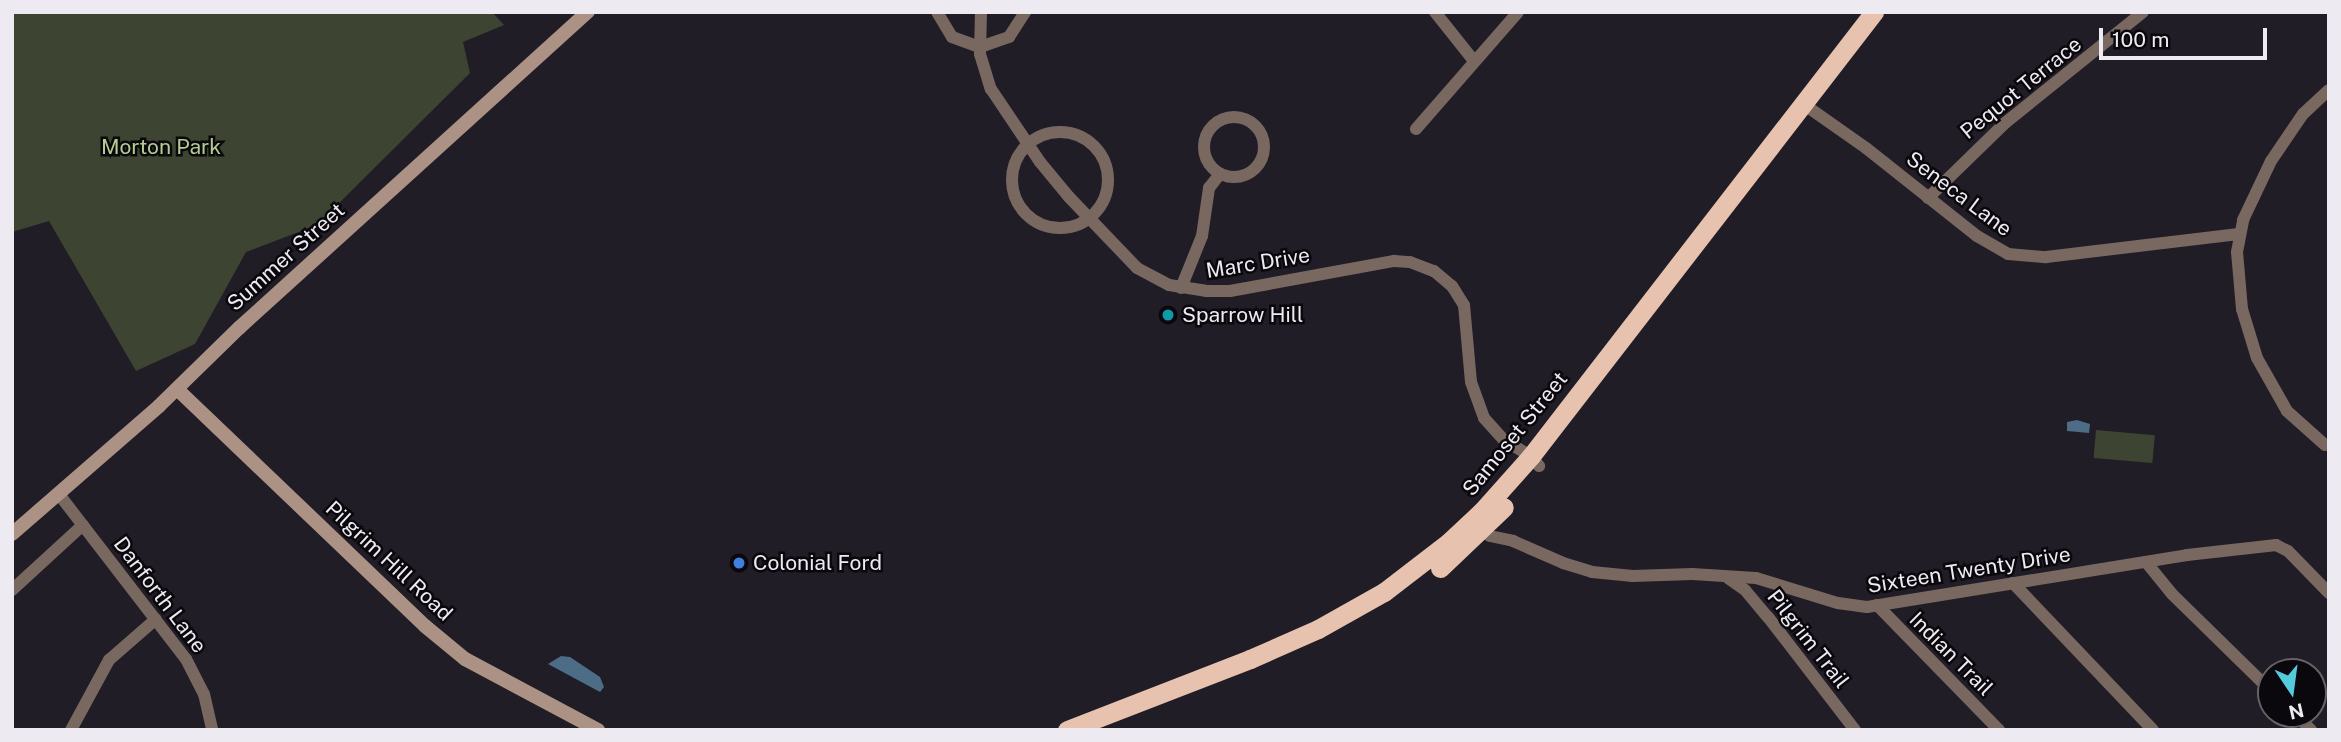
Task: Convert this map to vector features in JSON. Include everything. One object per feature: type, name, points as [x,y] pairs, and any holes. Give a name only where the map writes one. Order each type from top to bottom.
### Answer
[{"type":"highway","name":"Samoset Street","points":[[1103,730],[1293,655],[1354,625],[1418,584],[1475,528],[1535,461],[1807,108],[1874,12]]},
{"type":"highway","name":"Samoset Street","points":[[1807,108],[1891,12]]},
{"type":"highway","name":"Samoset Street","points":[[1067,730],[1250,659],[1342,617],[1402,580],[1475,528]]},
{"type":"main road","name":"Summer Street","points":[[12,534],[177,388],[239,328],[588,12]]},
{"type":"main road","name":"Pilgrim Hill Road","points":[[177,388],[425,626],[466,659],[598,730]]},
{"type":"street","points":[[937,12],[952,37],[970,46],[980,47],[1009,37],[1025,12]]},
{"type":"street","name":"Marc Drive","points":[[981,12],[980,47],[983,70],[991,89],[1028,145],[1088,219],[1137,268],[1158,280],[1181,288],[1230,291],[1394,261],[1410,262],[1434,271],[1452,286],[1464,305],[1471,382],[1477,404],[1504,440],[1535,461]]},
{"type":"street","points":[[1435,12],[1474,61]]},
{"type":"street","points":[[1416,129],[1518,12]]},
{"type":"street","name":"Pequot Terrace","points":[[1928,198],[2005,123],[2143,12]]},
{"type":"street","points":[[2325,445],[2287,411],[2257,358],[2246,327],[2239,290],[2239,234],[2280,146],[2303,114],[2329,90]]},
{"type":"street","name":"Seneca Lane","points":[[1807,108],[1866,148],[1986,243],[2004,252],[2026,258],[2239,234]]},
{"type":"street","points":[[1224,118],[1247,120],[1261,134],[1264,147],[1261,160],[1252,171],[1240,177],[1220,174],[1205,157],[1206,134],[1224,118]]},
{"type":"street","points":[[1070,133],[1082,137],[1100,153],[1108,176],[1108,188],[1104,200],[1088,219],[1078,224],[1054,227],[1032,218],[1023,210],[1017,200],[1013,176],[1020,154],[1028,145],[1048,134],[1070,133]]},
{"type":"street","points":[[1181,288],[1202,236],[1209,188],[1220,174]]},
{"type":"street","name":"Danforth Lane","points":[[58,493],[186,659],[204,694],[212,730]]},
{"type":"street","points":[[12,590],[83,525]]},
{"type":"street","name":"Sixteen Twenty Drive","points":[[1475,528],[1592,572],[1633,576],[1692,573],[1756,579],[1838,603],[1877,605],[2146,562],[2276,545],[2288,551],[2329,593]]},
{"type":"street","points":[[2146,562],[2172,594],[2257,677]]},
{"type":"street","name":"Pilgrim Trail","points":[[1727,578],[1745,590],[1768,617],[1855,730]]},
{"type":"street","points":[[2013,583],[2153,730]]},
{"type":"street","name":"Indian Trail","points":[[1877,605],[1999,730]]},
{"type":"street","points":[[71,730],[109,660],[156,619]]},
{"type":"green space","name":"Morton Park","points":[[12,12],[492,12],[504,25],[463,42],[470,73],[317,225],[246,252],[195,344],[136,371],[49,221],[12,232]]},
{"type":"green space","points":[[2096,430],[2155,435],[2152,463],[2094,458]]},
{"type":"water","points":[[2077,420],[2090,424],[2089,433],[2067,431],[2067,422]]},
{"type":"water","points":[[561,656],[570,657],[600,677],[604,687],[600,692],[548,664]]},
{"type":"place","name":"Sparrow Hill","points":[[1168,315]]},
{"type":"place","name":"Colonial Ford","points":[[739,563]]}]
